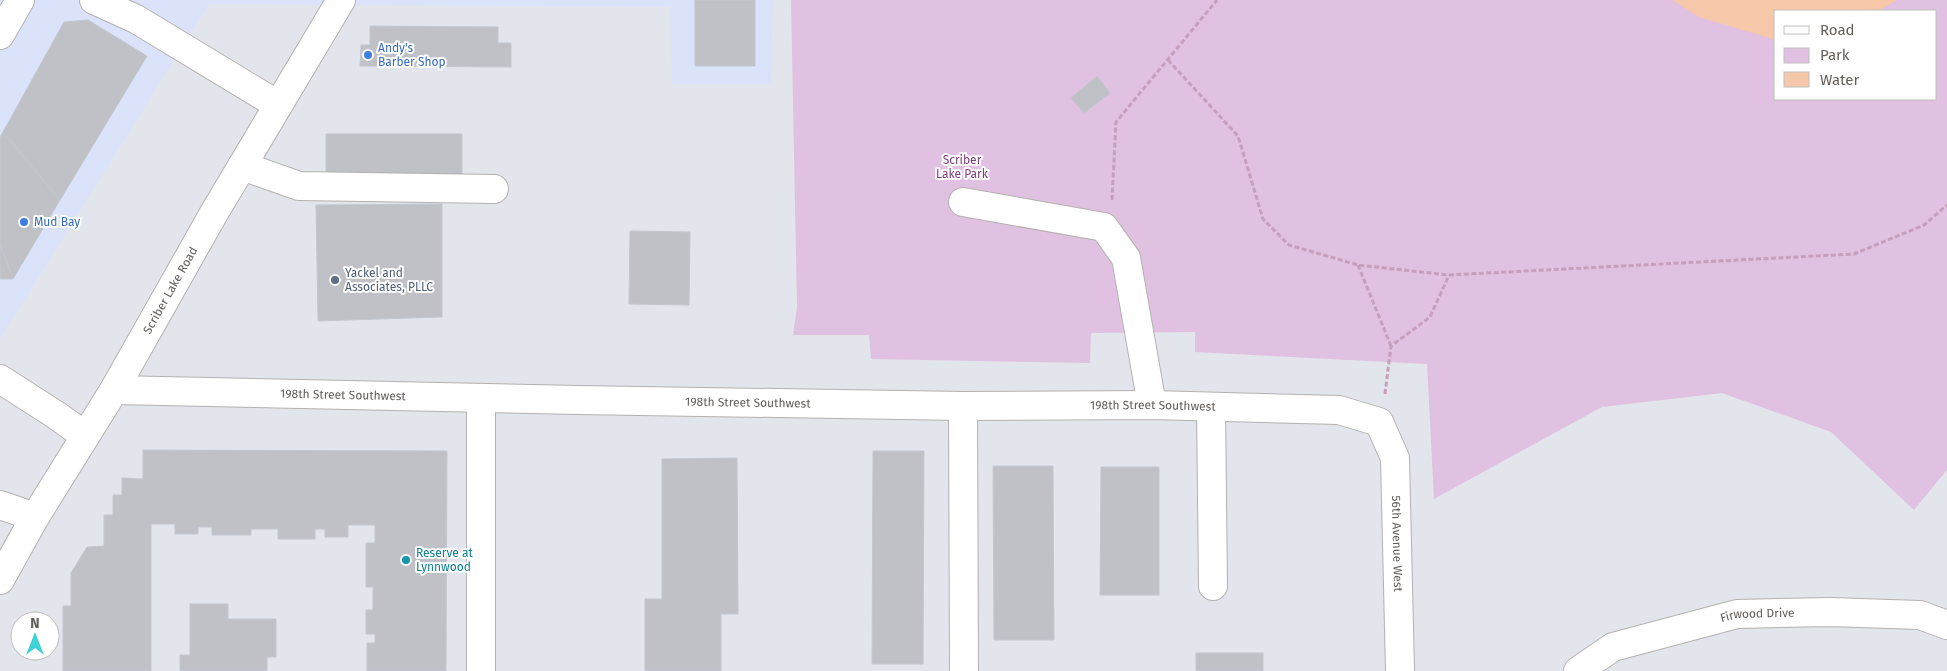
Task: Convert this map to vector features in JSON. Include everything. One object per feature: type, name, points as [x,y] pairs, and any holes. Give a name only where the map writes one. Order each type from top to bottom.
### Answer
[{"type":"street","points":[[0,34],[20,0]]},
{"type":"street","points":[[94,0],[136,19],[278,105]]},
{"type":"street","name":"Scriber Lake Road","points":[[0,580],[84,435],[114,390],[242,166],[341,0]]},
{"type":"street","points":[[242,166],[299,186],[494,189]]},
{"type":"street","points":[[963,202],[1104,226],[1126,258],[1152,405]]},
{"type":"street","points":[[0,380],[84,435]]},
{"type":"street","name":"198th Street Southwest","points":[[114,390],[963,406],[1152,405],[1339,410],[1379,422]]},
{"type":"street","points":[[481,398],[481,671]]},
{"type":"street","points":[[963,406],[964,671]]},
{"type":"street","points":[[1211,407],[1213,586]]},
{"type":"street","name":"56th Avenue West","points":[[1379,422],[1396,458],[1400,671]]},
{"type":"street","points":[[0,505],[35,517]]},
{"type":"street","name":"Firwood Drive","points":[[1578,671],[1613,647],[1737,614],[1830,612],[1920,615],[1947,625]]},
{"type":"path","points":[[1104,226],[1112,209],[1116,122],[1217,0]]},
{"type":"path","points":[[1168,60],[1238,136],[1263,219],[1289,245],[1358,265],[1449,274],[1854,254],[1924,225],[1947,205]]},
{"type":"path","points":[[1358,265],[1390,346],[1385,399],[1379,422]]},
{"type":"path","points":[[1390,346],[1430,317],[1449,274]]},
{"type":"shaded area","points":[[0,0],[773,0],[771,84],[672,84],[670,7],[209,4],[0,339]]},
{"type":"green space","name":"Scriber Lake Park","points":[[791,0],[1947,0],[1947,470],[1914,510],[1831,432],[1722,393],[1602,407],[1434,499],[1427,364],[1195,352],[1195,332],[1091,333],[1090,363],[871,359],[869,335],[793,335],[797,307]]},
{"type":"water","points":[[1672,0],[1897,0],[1880,10],[1774,10],[1774,39],[1699,17]]},
{"type":"building","points":[[695,0],[755,0],[755,66],[695,66]]},
{"type":"building","points":[[88,20],[147,56],[60,200],[3,132],[64,22]]},
{"type":"building","points":[[370,26],[498,27],[498,43],[511,43],[511,67],[360,66],[361,45],[370,45]]},
{"type":"building","points":[[1097,76],[1110,93],[1084,113],[1071,98]]},
{"type":"building","name":"Mud Bay","points":[[3,132],[60,200],[13,279],[0,244],[0,137]]},
{"type":"building","points":[[326,134],[462,134],[462,180],[326,181]]},
{"type":"building","points":[[442,204],[442,317],[318,321],[316,205]]},
{"type":"building","points":[[630,231],[690,232],[689,305],[629,304]]},
{"type":"building","points":[[0,244],[13,279],[0,279]]},
{"type":"building","name":"Reserve at Lynnwood","points":[[143,450],[447,451],[446,671],[367,671],[367,643],[375,643],[375,634],[366,634],[366,610],[373,610],[373,587],[366,587],[366,543],[375,543],[375,525],[348,525],[348,537],[325,537],[325,529],[315,529],[315,539],[278,539],[278,529],[251,529],[251,535],[212,535],[212,527],[198,527],[198,534],[175,534],[175,524],[151,524],[151,671],[63,671],[63,606],[71,606],[71,573],[87,547],[104,546],[104,515],[113,515],[113,495],[122,495],[122,478],[143,479]]},
{"type":"building","points":[[873,451],[924,451],[923,664],[872,664]]},
{"type":"building","points":[[737,458],[738,614],[721,614],[721,671],[645,671],[645,599],[662,599],[662,459]]},
{"type":"building","points":[[993,466],[1053,466],[1054,640],[994,640]]},
{"type":"building","points":[[1101,467],[1159,467],[1159,595],[1100,595]]},
{"type":"building","points":[[190,604],[228,604],[228,619],[276,619],[276,657],[267,657],[267,671],[180,671],[180,655],[190,655]]},
{"type":"building","points":[[1196,653],[1263,653],[1263,671],[1196,671]]},
{"type":"place","name":"Andy's Barber Shop","points":[[368,55]]},
{"type":"place","name":"Mud Bay","points":[[24,222]]},
{"type":"place","name":"Yackel and Associates, PLLC","points":[[335,280]]},
{"type":"place","name":"Reserve at Lynnwood","points":[[406,560]]}]
